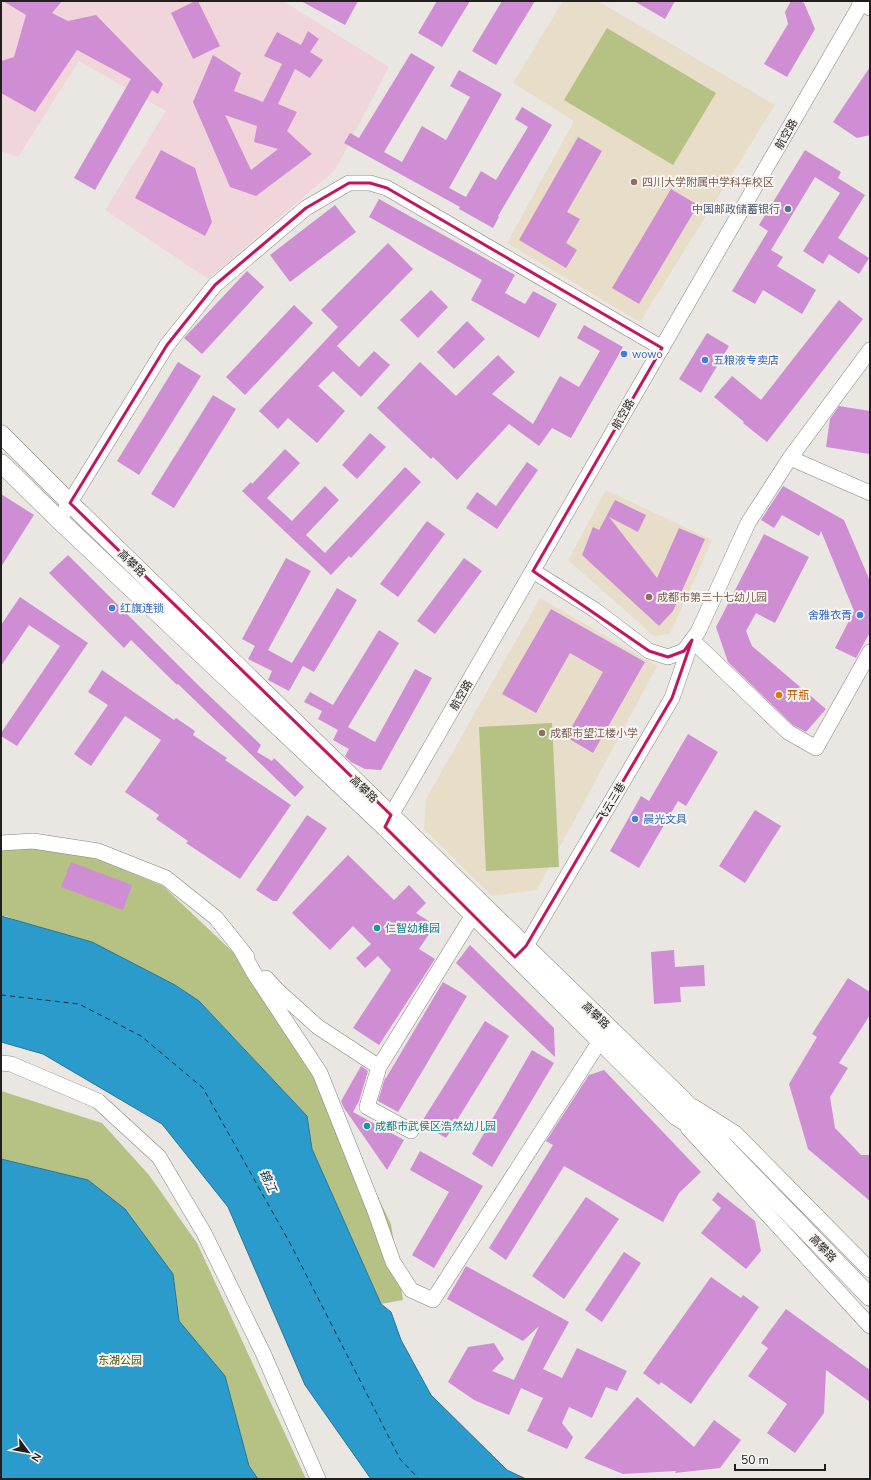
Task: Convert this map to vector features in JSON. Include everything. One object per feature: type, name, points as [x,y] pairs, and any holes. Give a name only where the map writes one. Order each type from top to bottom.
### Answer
[{"type":"main road","name":"高攀路","points":[[1,434],[520,951],[683,1100],[725,1147],[870,1297]]},
{"type":"main road","name":"高攀路","points":[[1,463],[59,520],[388,821],[473,915],[520,951],[600,1041],[676,1116],[725,1147]]},
{"type":"street","name":"航空路","points":[[388,821],[662,348],[866,4]]},
{"type":"street","points":[[59,520],[167,345],[215,285],[306,208],[349,183],[370,183],[387,188],[662,348]]},
{"type":"street","points":[[533,570],[595,610],[650,651],[668,657],[684,650],[698,632],[748,523],[790,458],[870,350]]},
{"type":"street","points":[[790,458],[870,493]]},
{"type":"street","points":[[692,640],[788,732],[816,748],[870,652]]},
{"type":"street","name":"飞云三巷","points":[[520,951],[672,698],[692,640]]},
{"type":"street","points":[[1,843],[33,841],[98,851],[166,878],[216,918],[241,950],[278,991],[318,1027],[379,1067]]},
{"type":"street","points":[[411,1131],[367,1107],[379,1067],[473,915]]},
{"type":"street","points":[[241,950],[254,973],[320,1073],[376,1211],[392,1262],[411,1290],[433,1300],[600,1041]]},
{"type":"street","points":[[1,1063],[11,1064],[98,1102],[159,1157],[204,1233],[263,1353],[318,1479]]},
{"type":"street","points":[[683,1100],[735,1133],[870,1270]]},
{"type":"street","points":[[676,1116],[869,1324]]},
{"type":"highlighted area","points":[[349,183],[370,183],[387,188],[662,348],[533,571],[649,651],[668,657],[684,651],[692,640],[672,698],[526,946],[515,957],[385,827],[391,815],[70,503],[167,345],[215,285],[306,208]]},
{"type":"shaded area","points":[[1,1],[283,1],[389,67],[335,170],[208,279],[105,210],[166,111],[79,61],[18,157],[1,151]]},
{"type":"shaded area","name":"四川大学附属中学科华校区","points":[[563,1],[598,1],[775,105],[640,322],[507,243],[574,121],[513,83]]},
{"type":"shaded area","name":"成都市第三十七幼儿园","points":[[606,490],[712,540],[670,634],[654,636],[568,560]]},
{"type":"shaded area","name":"成都市望江楼小学","points":[[540,598],[657,666],[537,890],[492,896],[424,829],[426,799]]},
{"type":"green space","points":[[607,28],[716,93],[673,165],[564,100]]},
{"type":"green space","points":[[552,723],[559,867],[486,871],[479,727]]},
{"type":"green space","points":[[1,848],[55,850],[100,860],[163,886],[236,955],[321,1081],[391,1224],[403,1300],[381,1304],[312,1149],[307,1116],[199,1001],[175,985],[6,916],[1,916]]},
{"type":"green space","name":"东湖公园","points":[[1,1091],[102,1123],[149,1175],[197,1243],[306,1479],[1,1479]]},
{"type":"water","name":"锦江","points":[[1,916],[92,942],[175,985],[199,1001],[307,1116],[312,1149],[381,1304],[391,1312],[401,1340],[431,1395],[507,1470],[526,1479],[371,1479],[305,1385],[228,1207],[162,1124],[43,1054],[1,1042]]},
{"type":"water","name":"东湖公园","points":[[1,1159],[88,1180],[125,1209],[173,1274],[179,1321],[225,1376],[249,1466],[258,1479],[1,1479]]},
{"type":"building","points":[[3,1],[62,1],[52,13],[68,21],[96,15],[163,84],[158,94],[152,90],[95,190],[74,178],[131,79],[77,50],[35,112],[1,93],[1,61],[14,57],[26,15]]},
{"type":"building","points":[[195,1],[198,1],[220,46],[193,59],[171,13]]},
{"type":"building","points":[[301,1],[358,1],[345,25]]},
{"type":"building","points":[[437,1],[470,1],[442,47],[418,33]]},
{"type":"building","points":[[502,1],[535,1],[496,65],[472,51]]},
{"type":"building","points":[[634,1],[675,1],[665,19]]},
{"type":"building","points":[[791,1],[800,1],[804,3],[815,29],[787,77],[764,64],[788,24],[785,12]]},
{"type":"building","points":[[308,31],[319,39],[310,52],[323,60],[310,78],[295,69],[278,104],[297,112],[287,131],[312,154],[256,196],[230,187],[193,102],[213,55],[241,73],[234,91],[263,102],[282,64],[264,56],[277,32],[301,45]],"holes":[[[225,115],[257,126],[254,142],[278,149],[251,170]]]},
{"type":"building","points":[[411,53],[435,67],[384,152],[402,162],[422,126],[446,140],[470,97],[450,86],[459,70],[502,94],[449,188],[466,197],[481,171],[496,180],[528,127],[515,119],[522,107],[552,125],[498,216],[499,217],[493,228],[459,209],[460,207],[344,143],[350,133],[359,138]]},
{"type":"building","points":[[870,67],[870,135],[857,138],[833,122]]},
{"type":"building","points":[[578,137],[602,151],[567,212],[580,219],[566,243],[577,250],[566,268],[519,240]]},
{"type":"building","points":[[161,150],[195,168],[212,222],[205,236],[135,198]]},
{"type":"building","points":[[805,150],[841,172],[838,178],[865,195],[838,238],[869,258],[859,274],[829,254],[823,264],[803,251],[840,193],[815,177],[771,250],[783,257],[777,266],[816,290],[802,314],[763,290],[755,304],[732,291],[768,231],[759,225]]},
{"type":"building","points":[[671,189],[698,205],[639,304],[612,288]]},
{"type":"building","points":[[379,199],[515,275],[505,293],[525,304],[533,291],[557,304],[539,338],[471,300],[482,280],[369,217]]},
{"type":"building","points":[[335,205],[356,232],[290,282],[270,255]]},
{"type":"building","points":[[388,243],[413,269],[337,346],[359,367],[374,351],[390,365],[361,397],[333,371],[318,386],[345,411],[317,443],[288,418],[278,429],[259,411],[338,327],[321,310]]},
{"type":"building","points":[[247,271],[264,287],[202,354],[184,338]]},
{"type":"building","points":[[431,290],[448,307],[418,338],[400,320]]},
{"type":"building","points":[[839,300],[863,319],[767,442],[714,397],[732,376],[761,400]]},
{"type":"building","points":[[294,305],[313,323],[245,395],[226,377]]},
{"type":"building","points":[[467,321],[485,339],[454,369],[437,352]]},
{"type":"building","points":[[584,325],[623,347],[571,438],[552,428],[539,446],[509,424],[457,480],[433,457],[431,459],[377,408],[420,362],[456,396],[498,355],[515,372],[492,394],[533,424],[560,376],[579,387],[600,351],[577,338]]},
{"type":"building","points":[[707,333],[729,346],[701,393],[679,379]]},
{"type":"building","points":[[178,362],[201,376],[139,475],[117,461]]},
{"type":"building","points":[[213,395],[236,409],[174,508],[151,494]]},
{"type":"building","points":[[839,406],[870,411],[870,454],[826,447],[830,419]]},
{"type":"building","points":[[370,433],[386,447],[357,479],[342,465]]},
{"type":"building","points":[[285,449],[300,463],[267,498],[292,521],[325,486],[339,500],[306,535],[325,553],[405,467],[421,482],[351,558],[349,556],[331,575],[242,491],[251,482],[252,484]]},
{"type":"building","points":[[527,462],[538,470],[497,529],[466,508],[477,492],[496,506]]},
{"type":"building","points":[[783,486],[844,520],[870,581],[870,632],[856,658],[835,648],[854,611],[821,531],[819,536],[782,515],[774,528],[761,520]]},
{"type":"building","points":[[1,494],[34,515],[1,567]]},
{"type":"building","name":"成都市第三十七幼儿园","points":[[615,500],[646,515],[638,532],[609,517],[657,578],[679,528],[705,539],[673,611],[659,626],[582,555],[593,527],[599,530]]},
{"type":"building","points":[[427,521],[445,534],[398,597],[380,584]]},
{"type":"building","points":[[764,534],[809,557],[775,623],[756,613],[746,631],[752,646],[826,709],[806,732],[793,725],[728,662],[716,627]]},
{"type":"building","points":[[68,555],[198,685],[261,745],[257,752],[272,761],[274,758],[304,787],[295,797],[131,640],[124,648],[49,573]]},
{"type":"building","points":[[286,558],[311,571],[268,650],[292,663],[337,588],[357,600],[314,672],[303,666],[289,691],[268,680],[272,671],[248,659],[255,646],[242,639]]},
{"type":"building","points":[[464,558],[482,571],[435,634],[417,621]]},
{"type":"building","points":[[20,597],[88,643],[17,746],[1,736],[1,733],[60,646],[29,625],[1,666],[1,625]]},
{"type":"building","name":"成都市望江楼小学","points":[[551,609],[645,662],[593,753],[566,737],[603,672],[570,653],[536,713],[502,694]]},
{"type":"building","points":[[379,630],[399,643],[348,727],[375,742],[415,669],[432,678],[381,770],[365,769],[351,762],[345,756],[349,749],[333,740],[338,730],[318,719],[322,711],[304,702],[310,692],[333,705]]},
{"type":"building","points":[[102,670],[174,720],[176,718],[195,731],[193,735],[227,758],[225,760],[291,805],[240,879],[186,843],[188,841],[156,819],[159,815],[125,792],[161,740],[125,716],[91,766],[74,754],[108,705],[88,692]]},
{"type":"building","points":[[688,734],[718,752],[686,806],[678,801],[639,868],[610,851],[641,796],[649,801]]},
{"type":"building","points":[[755,810],[781,826],[745,883],[719,866]]},
{"type":"building","points":[[307,815],[327,828],[277,901],[273,901],[256,890]]},
{"type":"building","points":[[348,855],[394,900],[409,885],[426,903],[416,913],[435,925],[419,949],[435,959],[379,1045],[353,1028],[391,970],[378,956],[365,968],[356,958],[371,944],[353,926],[330,950],[292,913]]},
{"type":"building","points":[[71,862],[132,885],[123,910],[61,887]]},
{"type":"building","points":[[470,945],[554,1028],[555,1057],[456,963]]},
{"type":"building","points":[[674,950],[675,967],[704,965],[705,986],[680,987],[681,1002],[654,1004],[651,952]]},
{"type":"building","points":[[848,978],[870,992],[870,1015],[839,1063],[848,1068],[830,1097],[835,1128],[861,1155],[870,1155],[870,1201],[808,1149],[789,1084],[817,1037],[812,1034]]},
{"type":"building","points":[[443,982],[467,996],[398,1112],[378,1101],[385,1078]]},
{"type":"building","points":[[485,1021],[509,1036],[446,1138],[421,1123]]},
{"type":"building","points":[[532,1050],[554,1063],[492,1167],[472,1154]]},
{"type":"building","name":"成都市武侯区浩然幼儿园","points":[[361,1066],[368,1071],[359,1101],[353,1112],[404,1140],[387,1170],[344,1108],[341,1101]]},
{"type":"building","points":[[604,1070],[701,1172],[679,1193],[663,1222],[564,1166],[506,1260],[489,1248],[553,1145],[546,1141],[589,1075]]},
{"type":"building","points":[[420,1151],[483,1186],[434,1268],[412,1255],[449,1192],[410,1170]]},
{"type":"building","points":[[718,1192],[755,1221],[761,1251],[746,1269],[701,1233],[721,1208],[712,1200]]},
{"type":"building","points":[[586,1197],[619,1219],[564,1299],[532,1276]]},
{"type":"building","points":[[624,1252],[641,1263],[602,1322],[585,1310]]},
{"type":"building","points":[[466,1266],[569,1322],[543,1369],[562,1378],[577,1348],[627,1371],[617,1391],[606,1387],[592,1418],[569,1407],[562,1423],[573,1437],[567,1449],[527,1431],[543,1398],[521,1388],[509,1415],[474,1400],[448,1382],[468,1347],[494,1343],[504,1359],[492,1371],[514,1380],[539,1326],[523,1341],[447,1299]]},
{"type":"building","points":[[711,1277],[741,1298],[743,1295],[759,1307],[691,1404],[661,1382],[659,1385],[643,1373]]},
{"type":"building","points":[[786,1309],[870,1370],[870,1402],[826,1370],[824,1413],[795,1453],[767,1433],[787,1404],[748,1376],[768,1348],[761,1343]]},
{"type":"building","points":[[637,1397],[694,1447],[714,1420],[741,1440],[720,1468],[675,1473],[676,1471],[623,1474],[584,1458]]},
{"type":"ferry route","points":[[1,995],[79,1004],[141,1036],[203,1088],[291,1245],[400,1459],[419,1479]]},
{"type":"place","name":"四川大学附属中学科华校区","points":[[634,182]]},
{"type":"place","name":"中国邮政储蓄银行","points":[[788,209]]},
{"type":"place","name":"wowo","points":[[624,354]]},
{"type":"place","name":"五粮液专卖店","points":[[705,360]]},
{"type":"place","name":"成都市第三十七幼儿园","points":[[649,597]]},
{"type":"place","name":"红旗连锁","points":[[112,608]]},
{"type":"place","name":"舍雅衣青","points":[[860,615]]},
{"type":"place","name":"开瓶","points":[[779,695]]},
{"type":"place","name":"成都市望江楼小学","points":[[542,733]]},
{"type":"place","name":"晨光文具","points":[[635,819]]},
{"type":"place","name":"仁智幼稚园","points":[[377,928]]},
{"type":"place","name":"成都市武侯区浩然幼儿园","points":[[367,1126]]}]
